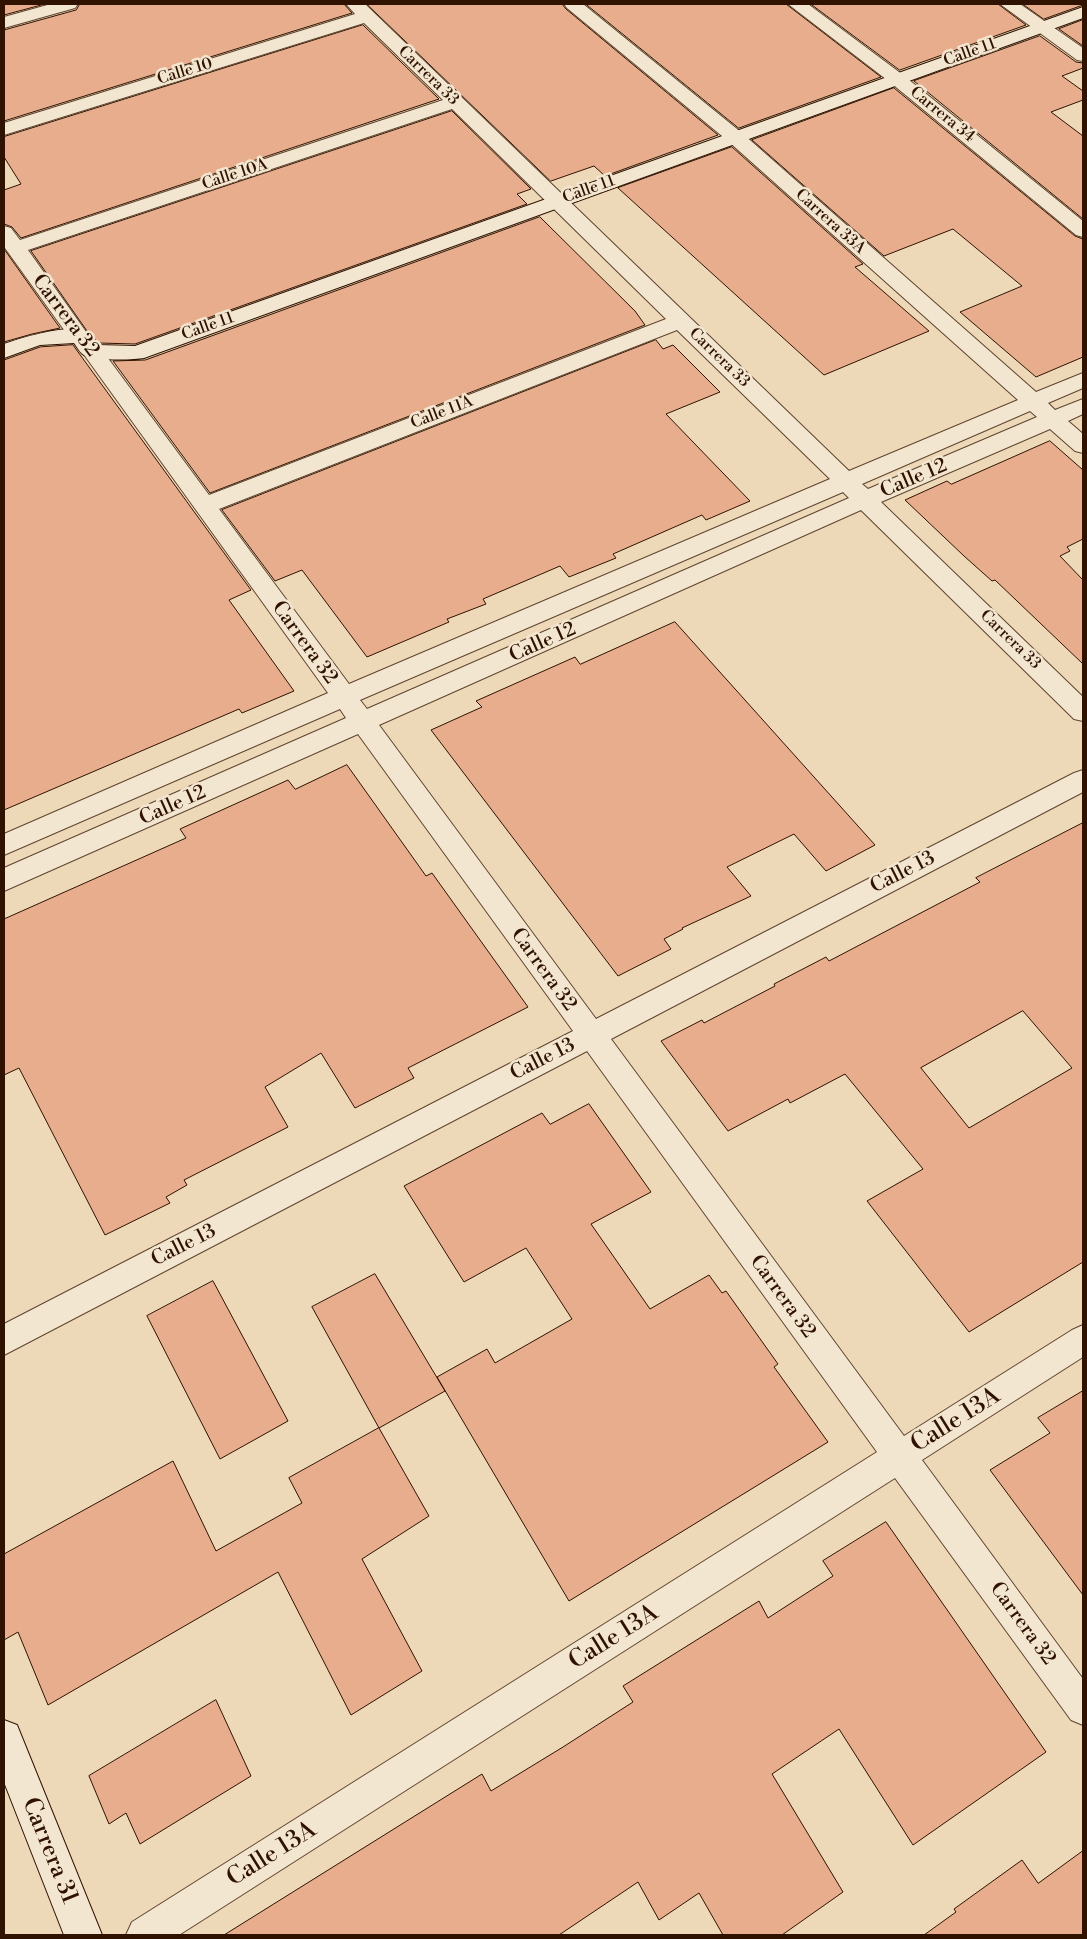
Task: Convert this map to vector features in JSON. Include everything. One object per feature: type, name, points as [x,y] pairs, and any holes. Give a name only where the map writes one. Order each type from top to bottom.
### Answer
[{"type":"street","points":[[4,23],[69,4]]},
{"type":"street","name":"Carrera 33A","points":[[573,4],[735,137],[1083,446]]},
{"type":"street","name":"Carrera 34","points":[[797,4],[897,79],[1083,231]]},
{"type":"street","points":[[1009,4],[1083,56]]},
{"type":"street","name":"Carrera 33","points":[[361,10],[1083,712]]},
{"type":"street","name":"Calle 10","points":[[4,129],[361,10]]},
{"type":"street","name":"Calle 11","points":[[4,351],[38,339],[85,344],[137,353],[1083,12]]},
{"type":"street","name":"Calle 10A","points":[[9,240],[456,102]]},
{"type":"street","name":"Carrera 32","points":[[9,240],[1083,1708]]},
{"type":"street","name":"Calle 11A","points":[[204,506],[680,321]]},
{"type":"street","name":"Calle 12","points":[[4,845],[846,480],[1083,380]]},
{"type":"street","name":"Calle 12","points":[[4,880],[1083,406]]},
{"type":"street","name":"Calle 13","points":[[4,1340],[1083,780]]},
{"type":"street","name":"Calle 13A","points":[[145,1935],[1083,1340]]},
{"type":"street","name":"Carrera 31","points":[[4,1738],[83,1935]]},
{"type":"building","points":[[4,4],[45,4],[4,15]]},
{"type":"building","points":[[80,4],[344,4],[352,13],[4,121],[4,30],[76,10]]},
{"type":"building","points":[[367,4],[562,4],[718,135],[605,176],[594,166],[551,181]]},
{"type":"building","points":[[586,4],[786,4],[881,77],[739,128]]},
{"type":"building","points":[[811,4],[998,4],[1026,25],[900,70]]},
{"type":"building","points":[[1023,4],[1083,4],[1083,5],[1044,19]]},
{"type":"building","points":[[1083,20],[1083,46],[1059,29]]},
{"type":"building","points":[[363,25],[439,99],[21,238],[12,227],[4,224],[4,190],[21,184],[4,157],[4,137]]},
{"type":"building","points":[[1040,36],[1076,62],[1083,63],[1083,68],[1062,76],[1083,91],[1083,100],[1051,112],[1083,136],[1083,219],[914,81]]},
{"type":"building","points":[[894,88],[1075,236],[1083,239],[1083,357],[1036,377],[960,312],[1022,286],[953,229],[884,256],[752,140]]},
{"type":"building","points":[[452,111],[531,189],[517,194],[527,204],[135,344],[99,343],[87,331],[31,251]]},
{"type":"building","points":[[732,147],[863,264],[855,267],[929,331],[824,375],[618,188]]},
{"type":"building","points":[[540,217],[635,311],[645,325],[210,493],[113,361],[145,360]]},
{"type":"building","points":[[4,249],[60,328],[4,342]]},
{"type":"building","points":[[656,340],[663,349],[673,345],[720,392],[666,414],[750,501],[706,520],[702,515],[613,554],[616,558],[569,577],[560,566],[483,599],[486,604],[447,619],[449,622],[367,657],[302,570],[275,581],[222,510]]},
{"type":"building","points":[[73,345],[251,590],[229,600],[294,691],[242,713],[239,709],[4,810],[4,360],[40,347]]},
{"type":"building","points":[[1050,441],[1083,470],[1083,539],[1067,547],[1070,551],[1060,556],[1083,580],[1083,664],[995,580],[992,581],[905,500],[947,481],[951,484]]},
{"type":"building","points":[[675,622],[875,845],[826,871],[794,834],[727,867],[751,896],[682,928],[664,939],[671,949],[618,976],[431,730],[482,707],[476,701],[575,657],[580,664]]},
{"type":"building","points":[[347,765],[426,876],[432,873],[528,1007],[408,1068],[414,1078],[355,1108],[321,1053],[265,1087],[288,1127],[184,1180],[187,1185],[166,1197],[170,1203],[105,1235],[19,1068],[4,1075],[4,919],[186,838],[180,829],[288,780],[295,789]]},
{"type":"building","points":[[1083,823],[1083,1262],[969,1332],[867,1201],[923,1169],[845,1074],[790,1103],[788,1099],[728,1131],[661,1041],[702,1020],[704,1023],[826,957],[829,961],[980,882],[976,878]],"holes":[[[1023,1011],[1072,1068],[969,1128],[921,1068]]]},
{"type":"building","points":[[589,1104],[651,1192],[591,1224],[650,1309],[709,1275],[722,1293],[726,1291],[778,1364],[774,1367],[828,1442],[569,1601],[437,1377],[487,1349],[495,1363],[572,1319],[526,1248],[464,1282],[404,1186],[542,1113],[550,1124]]},
{"type":"building","points":[[375,1274],[445,1391],[379,1428],[312,1307]]},
{"type":"building","points":[[213,1281],[288,1421],[220,1459],[147,1316]]},
{"type":"building","points":[[1083,1391],[1083,1595],[990,1470],[1050,1433],[1038,1418]]},
{"type":"building","points":[[379,1428],[429,1516],[362,1559],[422,1671],[351,1715],[278,1572],[48,1705],[18,1632],[4,1640],[4,1554],[173,1461],[216,1551],[302,1503],[289,1478]]},
{"type":"building","points":[[886,1522],[1046,1752],[913,1845],[839,1729],[772,1774],[843,1892],[782,1935],[723,1935],[699,1893],[659,1920],[638,1882],[559,1935],[224,1935],[482,1774],[491,1791],[563,1747],[633,1702],[623,1686],[759,1601],[768,1618],[833,1576],[823,1561]]},
{"type":"building","points":[[216,1700],[251,1776],[140,1844],[126,1813],[109,1824],[89,1776]]},
{"type":"building","points":[[1083,1851],[1083,1935],[924,1935],[956,1912],[954,1909],[1022,1860],[1038,1883]]}]
